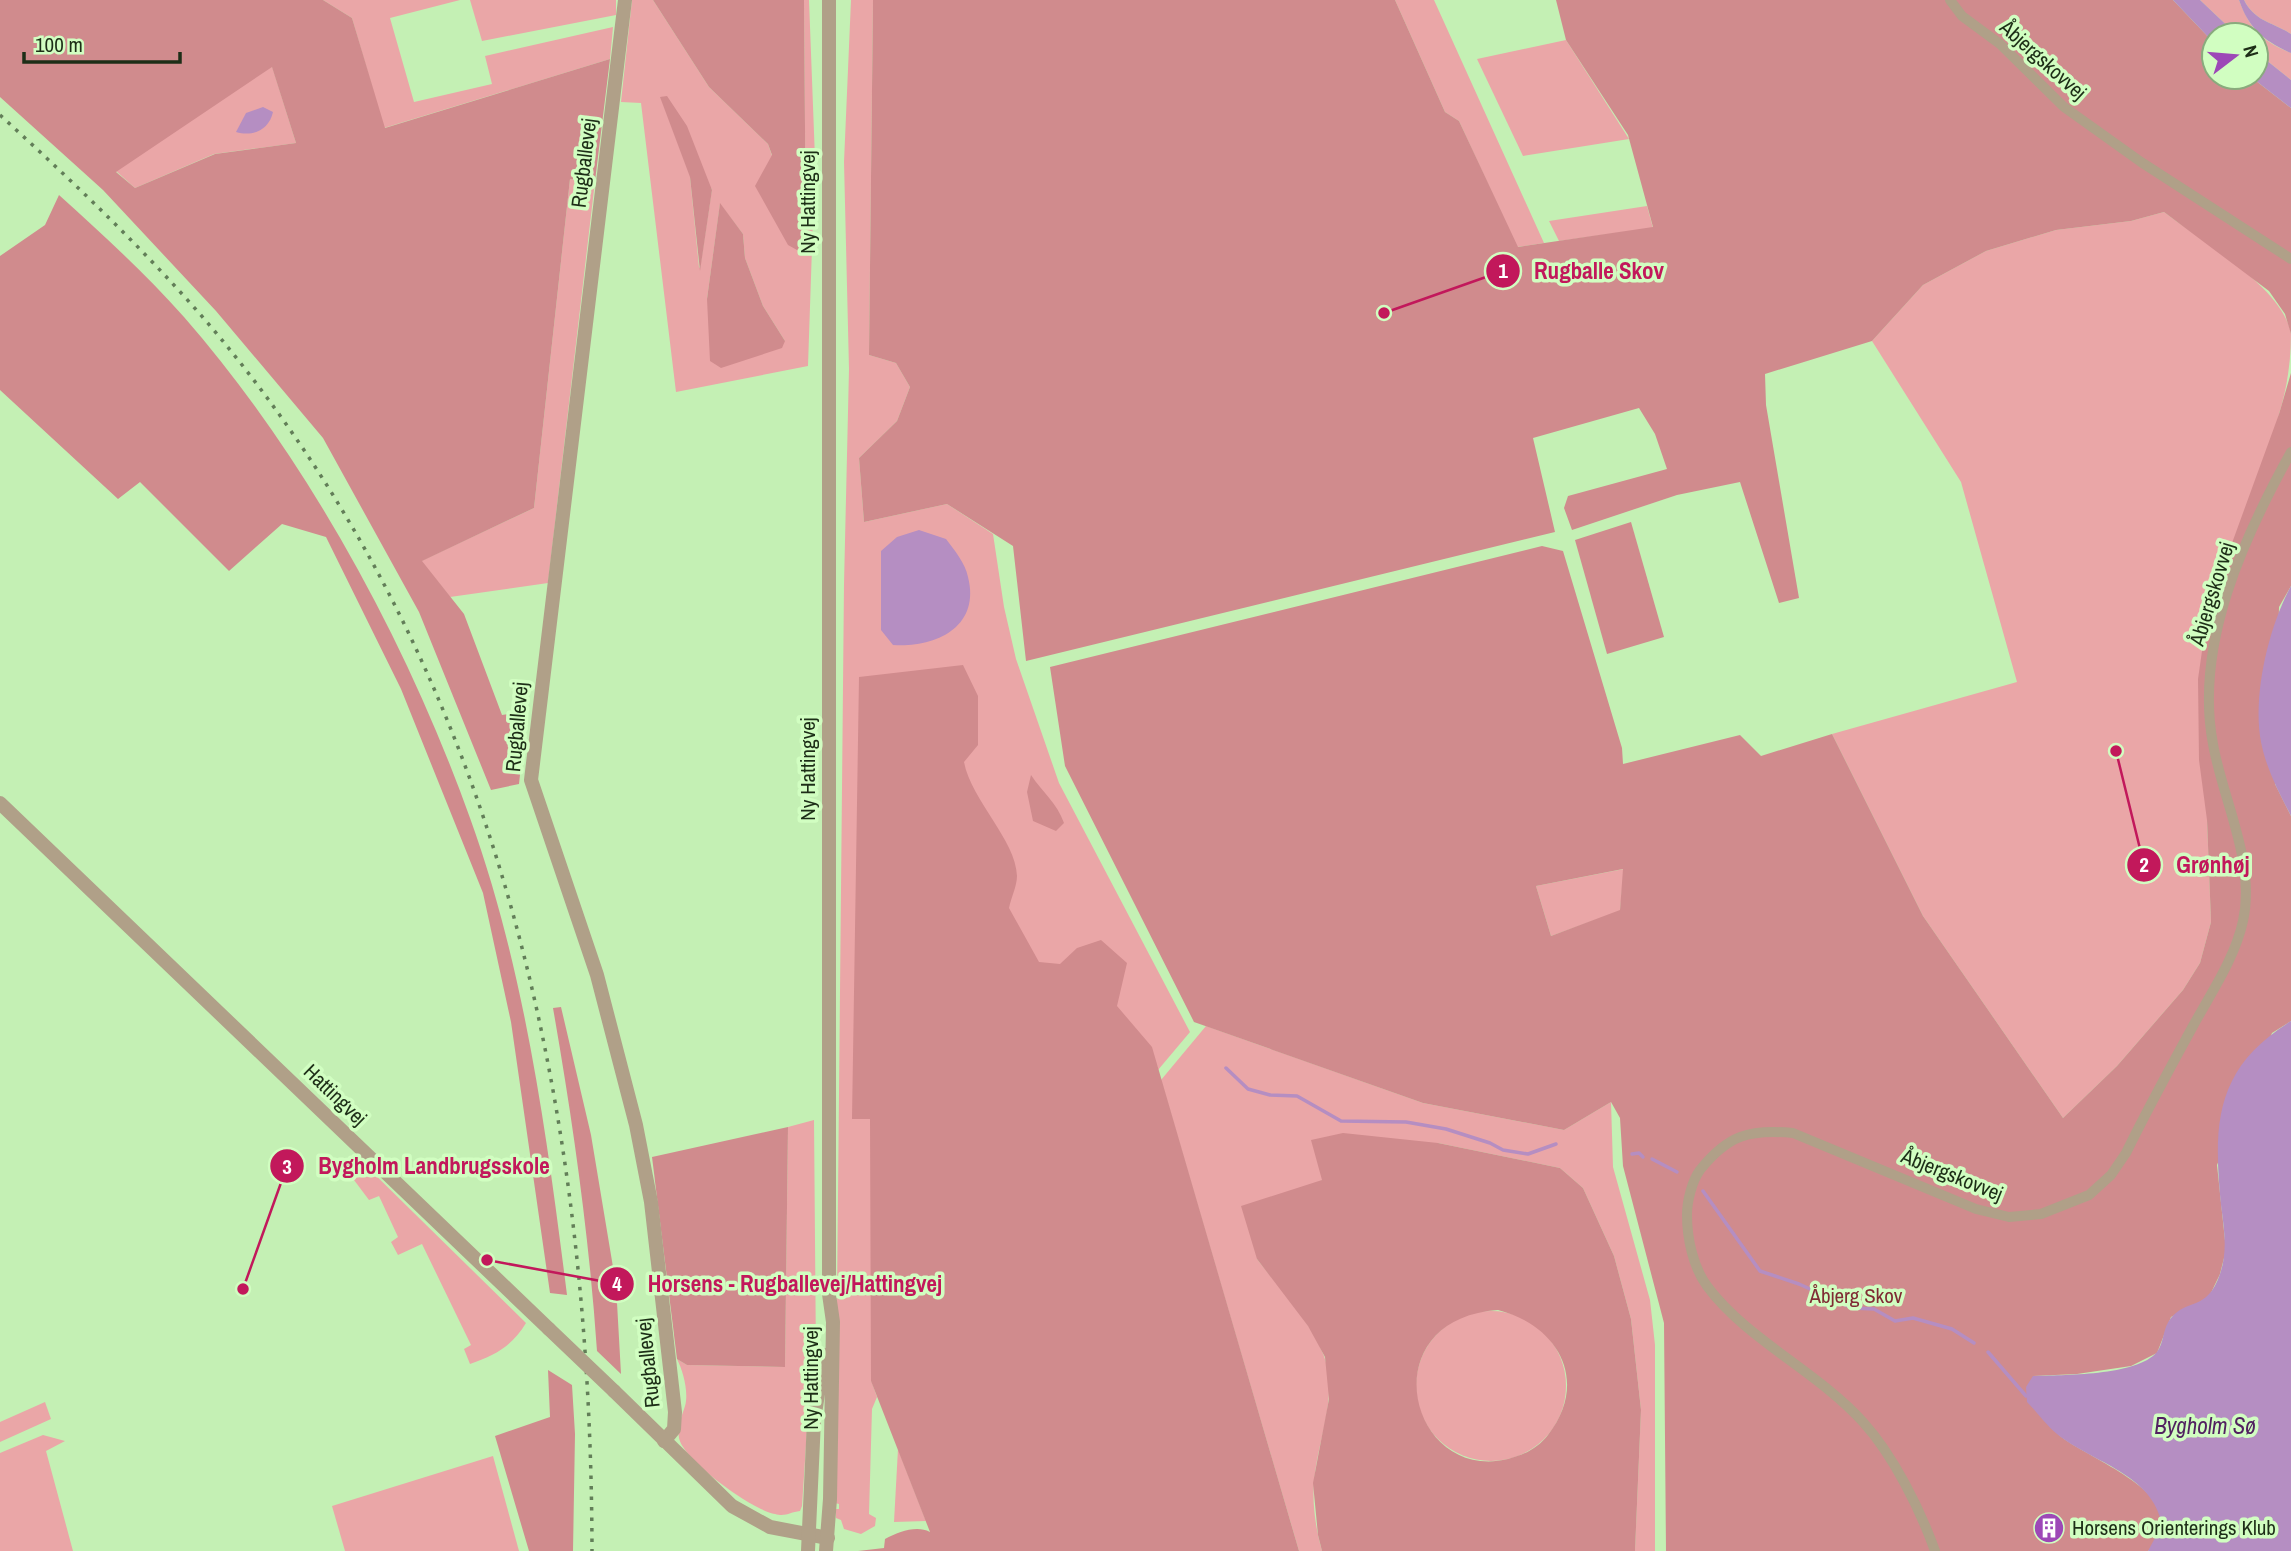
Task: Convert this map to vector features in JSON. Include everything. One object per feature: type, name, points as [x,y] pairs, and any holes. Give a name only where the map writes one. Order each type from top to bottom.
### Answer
[{"type":"street","name":"Rugballevej","points":[[625,0],[531,780],[597,975],[636,1125],[651,1202],[675,1412],[674,1429],[664,1441]]},
{"type":"street","name":"Ny Hattingvej","points":[[827,1545],[833,1340],[829,1294],[829,0]]},
{"type":"street","name":"Åbjergskovvej","points":[[1950,0],[1962,16],[2000,44],[2064,107],[2141,162],[2291,259]]},
{"type":"street","name":"Åbjergskovvej","points":[[1935,1551],[1906,1486],[1864,1423],[1812,1373],[1745,1325],[1707,1285],[1694,1258],[1687,1228],[1687,1205],[1697,1174],[1715,1152],[1735,1139],[1762,1130],[1793,1133],[1997,1216],[2041,1214],[2071,1204],[2090,1195],[2111,1175],[2126,1153],[2221,974],[2243,921],[2246,895],[2241,859],[2213,745],[2209,715],[2210,667],[2219,622],[2242,556],[2270,489],[2291,452]]},
{"type":"street","name":"Hattingvej","points":[[0,803],[732,1506],[808,1544],[827,1545]]},
{"type":"street","points":[[818,1551],[816,1544],[808,1544],[814,1420],[829,1294]]},
{"type":"shaded area","points":[[323,0],[460,0],[390,18],[414,102],[492,84],[485,56],[613,27],[610,59],[384,128],[352,18]]},
{"type":"shaded area","points":[[470,0],[616,0],[616,15],[482,41]]},
{"type":"shaded area","points":[[632,0],[653,0],[709,87],[768,144],[806,255],[804,0],[809,0],[815,159],[808,366],[676,392],[641,103],[621,102]],"holes":[[[690,177],[712,189],[700,268],[699,267]],[[720,204],[743,234],[745,258],[763,306],[785,341],[707,299]]]},
{"type":"shaded area","points":[[851,0],[873,0],[869,355],[896,363],[910,387],[897,421],[859,458],[864,522],[947,504],[993,534],[1004,607],[1016,659],[1059,783],[1190,1032],[1158,1070],[1157,1065],[871,1257],[871,1380],[877,1397],[872,1409],[869,1514],[876,1518],[875,1526],[861,1534],[844,1529],[841,1520],[836,1518],[839,1504],[835,1503],[844,584],[849,369],[844,162]]},
{"type":"shaded area","points":[[1395,0],[1434,0],[1544,243],[1517,247],[1459,121],[1445,112]]},
{"type":"shaded area","points":[[2200,0],[2239,0],[2249,21],[2222,21]]},
{"type":"shaded area","points":[[2244,0],[2291,0],[2291,34],[2259,17]]},
{"type":"shaded area","points":[[1566,40],[1629,139],[1523,156],[1477,59]]},
{"type":"shaded area","points":[[2270,43],[2291,53],[2291,80],[2270,63]]},
{"type":"shaded area","points":[[272,66],[296,143],[214,154],[135,188],[116,171]]},
{"type":"shaded area","points":[[570,179],[595,181],[548,583],[450,597],[421,561],[534,508]]},
{"type":"shaded area","points":[[1647,206],[1653,228],[1559,241],[1549,221]]},
{"type":"shaded area","points":[[2164,212],[2238,266],[2273,299],[2285,317],[2291,334],[2289,365],[2207,820],[2211,922],[2200,963],[2183,990],[2117,1066],[2063,1118],[1923,916],[1832,734],[2017,682],[1961,482],[1872,341],[1923,285],[1986,251],[2056,230],[2131,221]]},
{"type":"shaded area","points":[[1624,869],[1620,911],[1551,936],[1536,886]]},
{"type":"shaded area","points":[[1206,1026],[1423,1103],[1564,1130],[1611,1102],[1613,1167],[1650,1300],[1655,1345],[1655,1551],[1635,1551],[1641,1410],[1631,1319],[1614,1256],[1583,1188],[1560,1168],[1438,1143],[1322,1180],[1257,1259],[1311,1330],[1324,1356],[1328,1372],[1328,1403],[1314,1490],[1315,1517],[1322,1551],[1299,1551],[1161,1080]]},
{"type":"shaded area","points":[[814,1120],[816,1359],[809,1399],[802,1506],[800,1511],[779,1515],[751,1504],[720,1483],[692,1459],[683,1447],[679,1429],[686,1388],[677,1359],[687,1365],[785,1367],[788,1127]]},
{"type":"shaded area","points":[[359,1159],[526,1323],[509,1344],[470,1364],[464,1349],[471,1345],[422,1244],[398,1255],[391,1242],[398,1237],[379,1196],[369,1200],[342,1164]]},
{"type":"shaded area","points":[[1491,1311],[1520,1316],[1544,1333],[1561,1357],[1566,1386],[1561,1415],[1544,1439],[1520,1456],[1491,1461],[1462,1456],[1438,1439],[1421,1415],[1416,1386],[1421,1357],[1438,1333],[1462,1316]]},
{"type":"shaded area","points":[[45,1402],[51,1419],[0,1442],[0,1422]]},
{"type":"shaded area","points":[[43,1435],[65,1441],[46,1451],[73,1551],[0,1551],[0,1453]]},
{"type":"shaded area","points":[[898,1449],[926,1521],[894,1522]]},
{"type":"shaded area","points":[[493,1456],[519,1551],[345,1551],[332,1506]]},
{"type":"green space","points":[[0,0],[323,0],[352,18],[385,128],[610,59],[595,181],[570,179],[534,508],[422,561],[464,614],[502,715],[527,711],[519,784],[491,790],[419,612],[323,438],[216,311],[103,190],[0,97]],"holes":[[[272,67],[296,143],[215,154],[135,188],[116,172]]]},
{"type":"green space","points":[[653,0],[804,0],[806,255],[788,245],[755,186],[772,155],[768,144],[709,87]]},
{"type":"green space","points":[[873,0],[1395,0],[1445,112],[1459,121],[1518,247],[1653,227],[1628,135],[1566,40],[1556,0],[2173,0],[2200,28],[2200,91],[2269,91],[2291,108],[2291,334],[2285,314],[2269,291],[2164,212],[2131,221],[2056,230],[1986,251],[1923,285],[1872,341],[1765,374],[1766,405],[1799,598],[1779,603],[1740,482],[1677,495],[1572,530],[1564,508],[1568,496],[1667,469],[1655,434],[1639,408],[1533,438],[1555,532],[1026,661],[1013,546],[947,504],[864,522],[859,458],[897,421],[910,387],[896,363],[869,355]]},
{"type":"green space","points":[[667,96],[687,126],[712,190],[700,271],[690,177],[660,97]]},
{"type":"green space","points":[[59,195],[139,269],[184,317],[272,430],[350,554],[416,685],[470,818],[506,934],[532,1054],[567,1295],[550,1293],[511,1022],[483,893],[401,689],[326,537],[282,524],[229,571],[140,482],[118,499],[0,390],[0,256],[45,225]]},
{"type":"green space","points":[[720,203],[743,234],[745,258],[763,306],[785,341],[782,348],[721,368],[710,361],[707,299]]},
{"type":"green space","name":"Åbjerg Skov","points":[[2291,373],[2291,586],[2279,607],[2275,784],[2291,816],[2291,1021],[2272,1033],[2217,1165],[2226,1250],[2220,1274],[2209,1297],[2171,1317],[2157,1353],[2131,1366],[2077,1374],[2033,1376],[2055,1431],[2135,1483],[2152,1498],[2162,1514],[2162,1532],[2148,1551],[1666,1551],[1664,1323],[1623,1166],[1620,1118],[1611,1102],[1564,1130],[1423,1103],[1194,1022],[1065,766],[1050,667],[1542,546],[1563,551],[1622,748],[1623,764],[1740,735],[1761,756],[1832,734],[1923,916],[2063,1118],[2117,1066],[2183,990],[2200,963],[2211,922],[2207,820],[2199,760],[2198,679],[2208,609],[2279,414]],"holes":[[[1623,869],[1620,910],[1551,936],[1536,886]]]},
{"type":"green space","points":[[1631,522],[1664,637],[1607,654],[1575,540]]},
{"type":"green space","points":[[963,665],[978,696],[978,745],[964,762],[975,791],[1002,834],[1015,862],[1017,880],[1009,908],[1039,962],[1060,964],[1077,948],[1101,940],[1127,963],[1117,1006],[1152,1047],[1299,1551],[858,1551],[884,1548],[885,1539],[908,1530],[930,1532],[871,1381],[870,1119],[852,1119],[859,677]]},
{"type":"green space","points":[[1031,775],[1061,816],[1064,823],[1056,831],[1033,821],[1027,792]]},
{"type":"green space","points":[[561,1007],[591,1135],[616,1285],[621,1374],[597,1351],[580,1179],[553,1008]]},
{"type":"green space","points":[[788,1127],[785,1367],[687,1365],[677,1359],[652,1157]]},
{"type":"green space","points":[[1343,1133],[1438,1143],[1560,1168],[1583,1188],[1614,1256],[1631,1319],[1641,1410],[1635,1551],[1322,1551],[1313,1483],[1329,1399],[1325,1357],[1308,1326],[1257,1259],[1241,1206],[1322,1180],[1311,1140]],"holes":[[[1498,1310],[1519,1317],[1537,1328],[1551,1342],[1561,1358],[1566,1376],[1566,1395],[1560,1415],[1548,1435],[1530,1450],[1508,1459],[1474,1460],[1446,1447],[1427,1425],[1418,1397],[1419,1367],[1432,1340],[1458,1320]]]},
{"type":"green space","points":[[548,1370],[572,1385],[575,1434],[573,1551],[529,1551],[495,1436],[550,1417]]},
{"type":"water","points":[[2173,0],[2200,0],[2222,21],[2200,21],[2200,28]]},
{"type":"water","points":[[2239,0],[2244,0],[2253,13],[2267,21],[2249,21]]},
{"type":"water","points":[[2270,23],[2291,34],[2291,53],[2270,42]]},
{"type":"water","points":[[2270,63],[2291,80],[2291,108],[2269,91]]},
{"type":"water","points":[[263,107],[273,112],[264,128],[248,134],[236,132],[246,113]]},
{"type":"water","points":[[919,530],[946,539],[959,557],[968,577],[968,610],[961,622],[938,638],[924,643],[893,645],[881,630],[881,551],[897,537]]},
{"type":"water","points":[[2291,586],[2291,816],[2263,752],[2259,703],[2269,641]]},
{"type":"water","name":"Bygholm Sø","points":[[2291,1021],[2291,1551],[2148,1551],[2162,1525],[2147,1493],[2120,1471],[2071,1444],[2053,1430],[2027,1402],[2026,1387],[2033,1376],[2098,1373],[2133,1366],[2147,1360],[2157,1352],[2171,1318],[2203,1299],[2215,1286],[2224,1257],[2225,1240],[2218,1148],[2224,1100],[2233,1078],[2247,1058],[2266,1039]]},
{"type":"waterway","points":[[1226,1068],[1248,1089],[1270,1095],[1297,1096],[1341,1121],[1406,1122],[1446,1129],[1503,1150],[1528,1154],[1556,1144]]},
{"type":"waterway","points":[[1632,1154],[1639,1153],[1643,1157]]},
{"type":"waterway","points":[[1652,1159],[1677,1172]]},
{"type":"waterway","points":[[1703,1191],[1760,1271],[1799,1284],[1852,1308],[1874,1309],[1895,1321],[1913,1318],[1952,1329],[1974,1343]]},
{"type":"waterway","points":[[1988,1352],[2026,1396]]},
{"type":"railway","points":[[0,115],[106,215],[182,294],[206,321],[307,454],[390,596],[457,745],[509,899],[547,1058],[573,1221],[587,1385],[592,1551]]},
{"type":"place","name":"Rugballe Skov","points":[[1384,313]]},
{"type":"place","name":"Grønhøj","points":[[2116,751]]},
{"type":"place","name":"Horsens - Rugballevej/Hattingvej","points":[[487,1260]]},
{"type":"place","name":"Bygholm Landbrugsskole","points":[[243,1289]]},
{"type":"place","name":"Horsens Orienterings Klub","points":[[2049,1528]]}]
